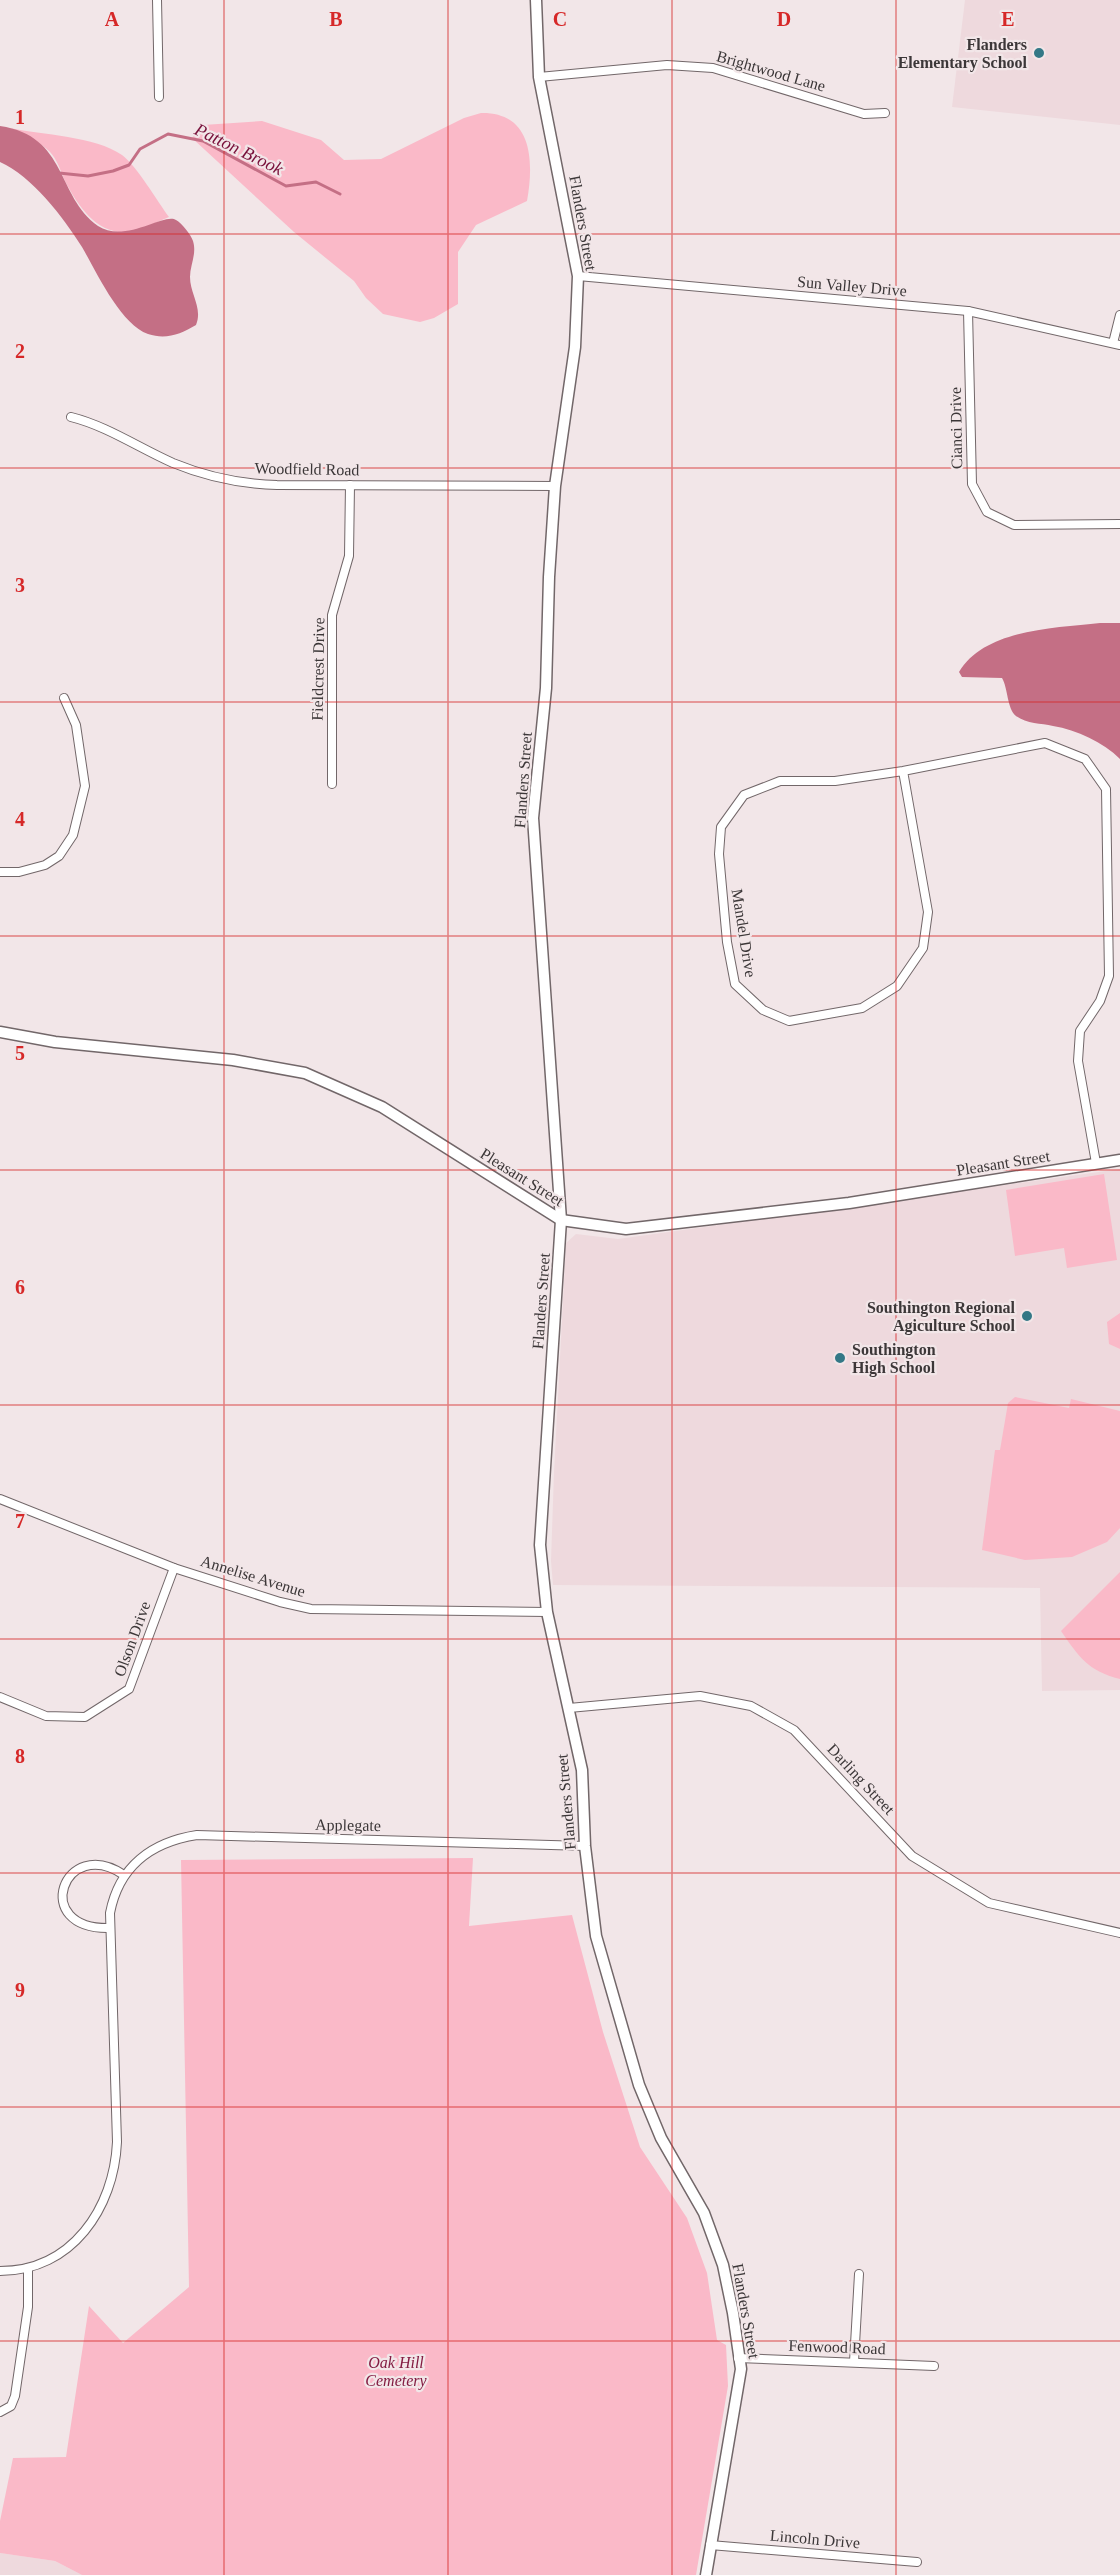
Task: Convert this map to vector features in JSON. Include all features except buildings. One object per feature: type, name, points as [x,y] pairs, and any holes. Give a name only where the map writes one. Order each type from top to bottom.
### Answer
[{"type":"street","points":[[157,0],[159,97]]},
{"type":"street","name":"Flanders Street","points":[[536,0],[539,76],[578,276],[575,346],[555,486],[549,577],[546,688],[532,818],[561,1220],[540,1545],[547,1612],[582,1770],[585,1846],[596,1935],[639,2085],[661,2139],[704,2212],[723,2265],[733,2313],[741,2370],[706,2575]]},
{"type":"street","name":"Brightwood Lane","points":[[539,76],[667,65],[712,68],[864,114],[885,113]]},
{"type":"street","name":"Sun Valley Drive","points":[[578,276],[968,311],[1116,344]]},
{"type":"street","name":"Cianci Drive","points":[[968,311],[972,484],[987,512],[1014,525],[1120,524]]},
{"type":"street","points":[[1116,344],[1120,315]]},
{"type":"street","name":"Woodfield Road","points":[[71,417],[87,421],[172,462],[217,478],[258,484],[555,486]]},
{"type":"street","name":"Fieldcrest Drive","points":[[332,784],[332,615],[349,556],[350,485]]},
{"type":"street","points":[[0,872],[20,872],[45,865],[59,856],[73,835],[85,786],[76,726],[64,698]]},
{"type":"street","name":"Mandel Drive","points":[[903,771],[928,912],[923,948],[897,986],[862,1008],[789,1021],[763,1010],[735,984],[727,942],[718,854],[721,827],[744,795],[780,781],[835,781],[903,771],[1045,743],[1085,759],[1106,789],[1109,976],[1100,1001],[1080,1031],[1078,1061],[1096,1163]]},
{"type":"street","name":"Pleasant Street","points":[[0,1032],[55,1042],[233,1060],[305,1073],[381,1107],[561,1220],[626,1229],[849,1203],[1120,1160]]},
{"type":"street","name":"Annelise Avenue","points":[[0,1499],[174,1568],[280,1602],[311,1609],[547,1612]]},
{"type":"street","name":"Olson Drive","points":[[0,1697],[46,1716],[85,1718],[129,1689],[174,1568]]},
{"type":"street","name":"Darling Street","points":[[569,1708],[700,1696],[751,1706],[794,1730],[912,1856],[989,1903],[1120,1933]]},
{"type":"street","name":"Applegate","points":[[0,2271],[28,2268],[55,2256],[80,2236],[98,2216],[114,2174],[117,2142],[110,1928],[113,1900],[124,1875],[151,1850],[172,1840],[197,1835],[585,1846]]},
{"type":"street","points":[[110,1928],[93,1928],[74,1921],[66,1909],[64,1886],[75,1871],[92,1863],[106,1865],[124,1875]]},
{"type":"street","points":[[0,2412],[10,2406],[15,2396],[28,2307],[28,2268]]},
{"type":"street","points":[[854,2362],[859,2274]]},
{"type":"street","name":"Fenwood Road","points":[[738,2358],[934,2366]]},
{"type":"street","name":"Lincoln Drive","points":[[710,2545],[917,2562]]},
{"type":"shaded area","name":"Flanders Elementary School","points":[[965,0],[1120,0],[1120,125],[952,107]]},
{"type":"shaded area","points":[[0,126],[22,132],[38,142],[50,154],[75,199],[98,226],[109,231],[120,232],[171,219],[176,220],[186,229],[194,246],[190,277],[198,313],[196,325],[179,333],[155,336],[148,334],[128,320],[110,296],[66,223],[46,198],[24,177],[0,162]]},
{"type":"shaded area","points":[[1120,623],[1120,759],[1098,742],[1080,734],[1020,719],[1011,709],[1002,678],[962,677],[959,672],[971,658],[986,647],[1003,639],[1042,629]]},
{"type":"shaded area","name":"Southington High School","points":[[1120,1169],[1120,1690],[1042,1691],[1040,1588],[553,1585],[551,1561],[554,1473],[566,1243],[576,1234],[618,1239]]},
{"type":"shaded area","points":[[0,2553],[55,2561],[82,2575],[0,2575]]},
{"type":"green space","points":[[481,113],[498,115],[511,121],[520,130],[529,156],[527,201],[476,225],[458,252],[458,304],[434,318],[420,322],[383,314],[366,298],[354,281],[294,232],[192,138],[203,125],[262,121],[321,140],[344,160],[381,159],[464,118]]},
{"type":"green space","points":[[10,128],[83,140],[122,155],[147,184],[169,217],[135,231],[123,232],[101,226],[84,211],[77,201],[50,152],[36,141]]},
{"type":"green space","points":[[1104,1174],[1117,1260],[1067,1268],[1064,1248],[1015,1256],[1006,1190]]},
{"type":"green space","points":[[1120,1313],[1120,1349],[1109,1344],[1107,1322]]},
{"type":"green space","points":[[1015,1397],[1069,1408],[1071,1399],[1120,1411],[1120,1528],[1107,1542],[1072,1557],[1025,1560],[982,1550],[995,1450],[1000,1450],[1008,1403]]},
{"type":"green space","points":[[1120,1572],[1120,1679],[1100,1672],[1085,1662],[1061,1631]]},
{"type":"green space","name":"Oak Hill Cemetery","points":[[473,1858],[469,1926],[572,1915],[603,2032],[640,2147],[687,2218],[707,2273],[717,2340],[726,2345],[728,2386],[696,2575],[82,2575],[55,2561],[0,2553],[0,2521],[13,2458],[66,2457],[89,2306],[123,2343],[189,2287],[181,1860]]},
{"type":"waterway","name":"Patton Brook","points":[[59,173],[88,176],[113,171],[129,165],[140,149],[168,134],[203,141],[286,186],[316,182],[340,194]]},
{"type":"place","name":"Flanders Elementary School","points":[[1039,53]]},
{"type":"place","name":"Southington Regional Agiculture School","points":[[1027,1316]]},
{"type":"place","name":"Southington High School","points":[[840,1358]]}]
